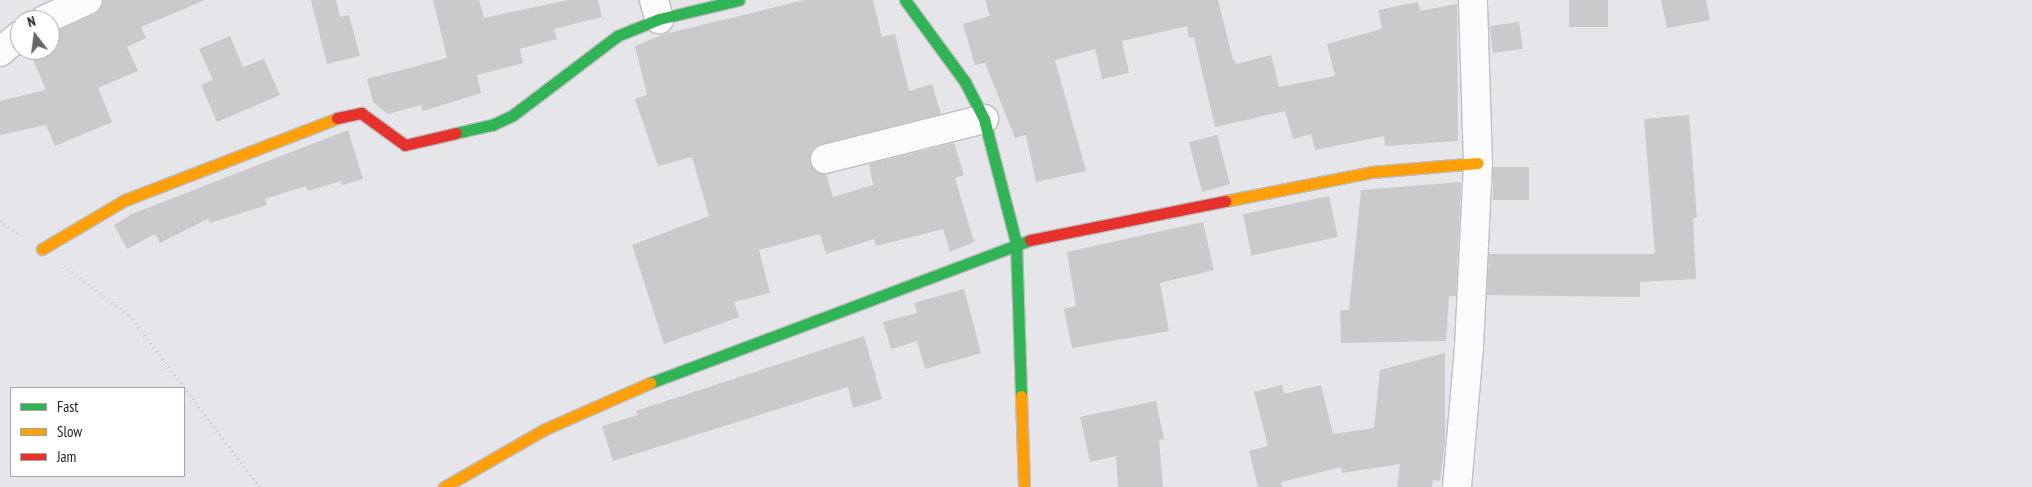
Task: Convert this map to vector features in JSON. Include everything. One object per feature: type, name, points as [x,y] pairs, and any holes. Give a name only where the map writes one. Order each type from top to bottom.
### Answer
[{"type":"street","points":[[60,13],[88,0]]},
{"type":"street","points":[[42,249],[124,200],[346,114],[361,113],[404,145],[492,125],[513,115],[617,36],[657,10],[739,0]]},
{"type":"street","points":[[906,0],[965,82],[984,119],[1016,244],[1024,487]]},
{"type":"street","points":[[1457,487],[1469,347],[1478,163],[1473,0]]},
{"type":"street","points":[[0,52],[10,44]]},
{"type":"street","points":[[825,159],[984,119]]},
{"type":"street","points":[[444,487],[545,429],[622,394],[1016,244],[1371,172],[1478,163]]},
{"type":"path","points":[[0,221],[42,249],[129,315],[183,387]]},
{"type":"path","points":[[185,389],[259,487]]},
{"type":"building","points":[[103,0],[205,0],[141,27],[146,38],[127,47],[138,71],[98,88],[112,122],[55,146],[46,125],[0,135],[0,101],[46,90],[33,60],[60,60],[60,30],[95,14]]},
{"type":"building","points":[[311,0],[336,0],[340,17],[349,15],[360,56],[327,64]]},
{"type":"building","points":[[433,0],[479,0],[484,18],[568,0],[598,0],[602,17],[554,29],[557,39],[520,49],[523,63],[477,75],[481,93],[423,111],[421,105],[388,114],[373,102],[367,79],[447,58]]},
{"type":"building","points":[[805,0],[873,0],[882,37],[895,34],[909,91],[932,84],[941,114],[815,147],[810,163],[814,170],[826,174],[833,197],[873,185],[869,164],[954,143],[964,175],[955,178],[974,242],[950,252],[943,229],[876,246],[874,239],[826,254],[820,234],[759,250],[770,293],[734,302],[739,317],[664,344],[632,245],[709,216],[692,157],[658,166],[635,99],[647,95],[635,46],[664,34]]},
{"type":"building","points":[[985,0],[1218,0],[1233,60],[1237,64],[1271,55],[1279,87],[1335,76],[1327,44],[1382,29],[1378,10],[1418,2],[1420,11],[1457,4],[1458,141],[1385,146],[1384,136],[1315,150],[1311,134],[1293,139],[1285,111],[1215,127],[1194,37],[1189,38],[1187,26],[1122,41],[1129,73],[1102,79],[1095,49],[1055,60],[1086,171],[1036,182],[1026,135],[1015,138],[985,63],[975,65],[963,24],[990,16]]},
{"type":"building","points":[[1569,0],[1608,0],[1608,27],[1569,27]]},
{"type":"building","points":[[1661,0],[1706,0],[1710,20],[1667,28]]},
{"type":"building","points":[[1519,22],[1523,49],[1493,53],[1489,26]]},
{"type":"building","points":[[230,36],[243,67],[264,59],[280,95],[217,122],[201,85],[213,80],[199,49]]},
{"type":"building","points":[[1689,115],[1697,218],[1693,218],[1696,279],[1640,282],[1640,297],[1487,295],[1489,254],[1655,254],[1644,119]]},
{"type":"building","points":[[348,130],[363,179],[342,185],[341,181],[308,191],[306,186],[265,199],[267,205],[210,223],[208,219],[160,243],[155,234],[127,249],[114,225],[132,214]]},
{"type":"building","points":[[1217,135],[1230,184],[1202,192],[1189,143]]},
{"type":"building","points":[[1493,167],[1529,167],[1529,200],[1493,200]]},
{"type":"building","points":[[1461,182],[1456,296],[1449,296],[1446,341],[1341,343],[1340,310],[1349,310],[1361,190]]},
{"type":"building","points":[[1329,196],[1338,237],[1252,255],[1243,214]]},
{"type":"building","points":[[1203,222],[1214,270],[1160,283],[1169,331],[1072,348],[1064,309],[1076,306],[1067,252]]},
{"type":"building","points":[[964,289],[981,353],[925,369],[917,341],[891,349],[883,322],[917,313],[914,303]]},
{"type":"building","points":[[864,336],[882,399],[853,408],[848,387],[613,461],[602,426],[638,415],[636,411]]},
{"type":"building","points":[[1445,353],[1445,442],[1440,481],[1433,480],[1432,487],[1397,487],[1400,464],[1342,473],[1341,467],[1281,482],[1282,487],[1258,487],[1249,451],[1268,446],[1254,392],[1282,385],[1284,394],[1321,385],[1333,434],[1374,428],[1380,370]]},
{"type":"building","points":[[1156,401],[1164,439],[1159,440],[1163,487],[1118,487],[1116,456],[1090,462],[1080,417]]},
{"type":"traffic: fast","points":[[456,133],[492,125],[513,115],[617,36],[659,19],[739,0]]},
{"type":"traffic: fast","points":[[905,0],[965,82],[984,119],[1016,243],[1021,396]]},
{"type":"traffic: fast","points":[[650,383],[1030,240]]},
{"type":"traffic: slow","points":[[42,249],[125,200],[337,118]]},
{"type":"traffic: slow","points":[[1225,201],[1371,172],[1478,163]]},
{"type":"traffic: slow","points":[[444,487],[545,429],[650,383]]},
{"type":"traffic: slow","points":[[1021,396],[1024,487]]},
{"type":"traffic: jam","points":[[337,118],[361,113],[405,145],[456,133]]},
{"type":"traffic: jam","points":[[1030,240],[1225,201]]}]
